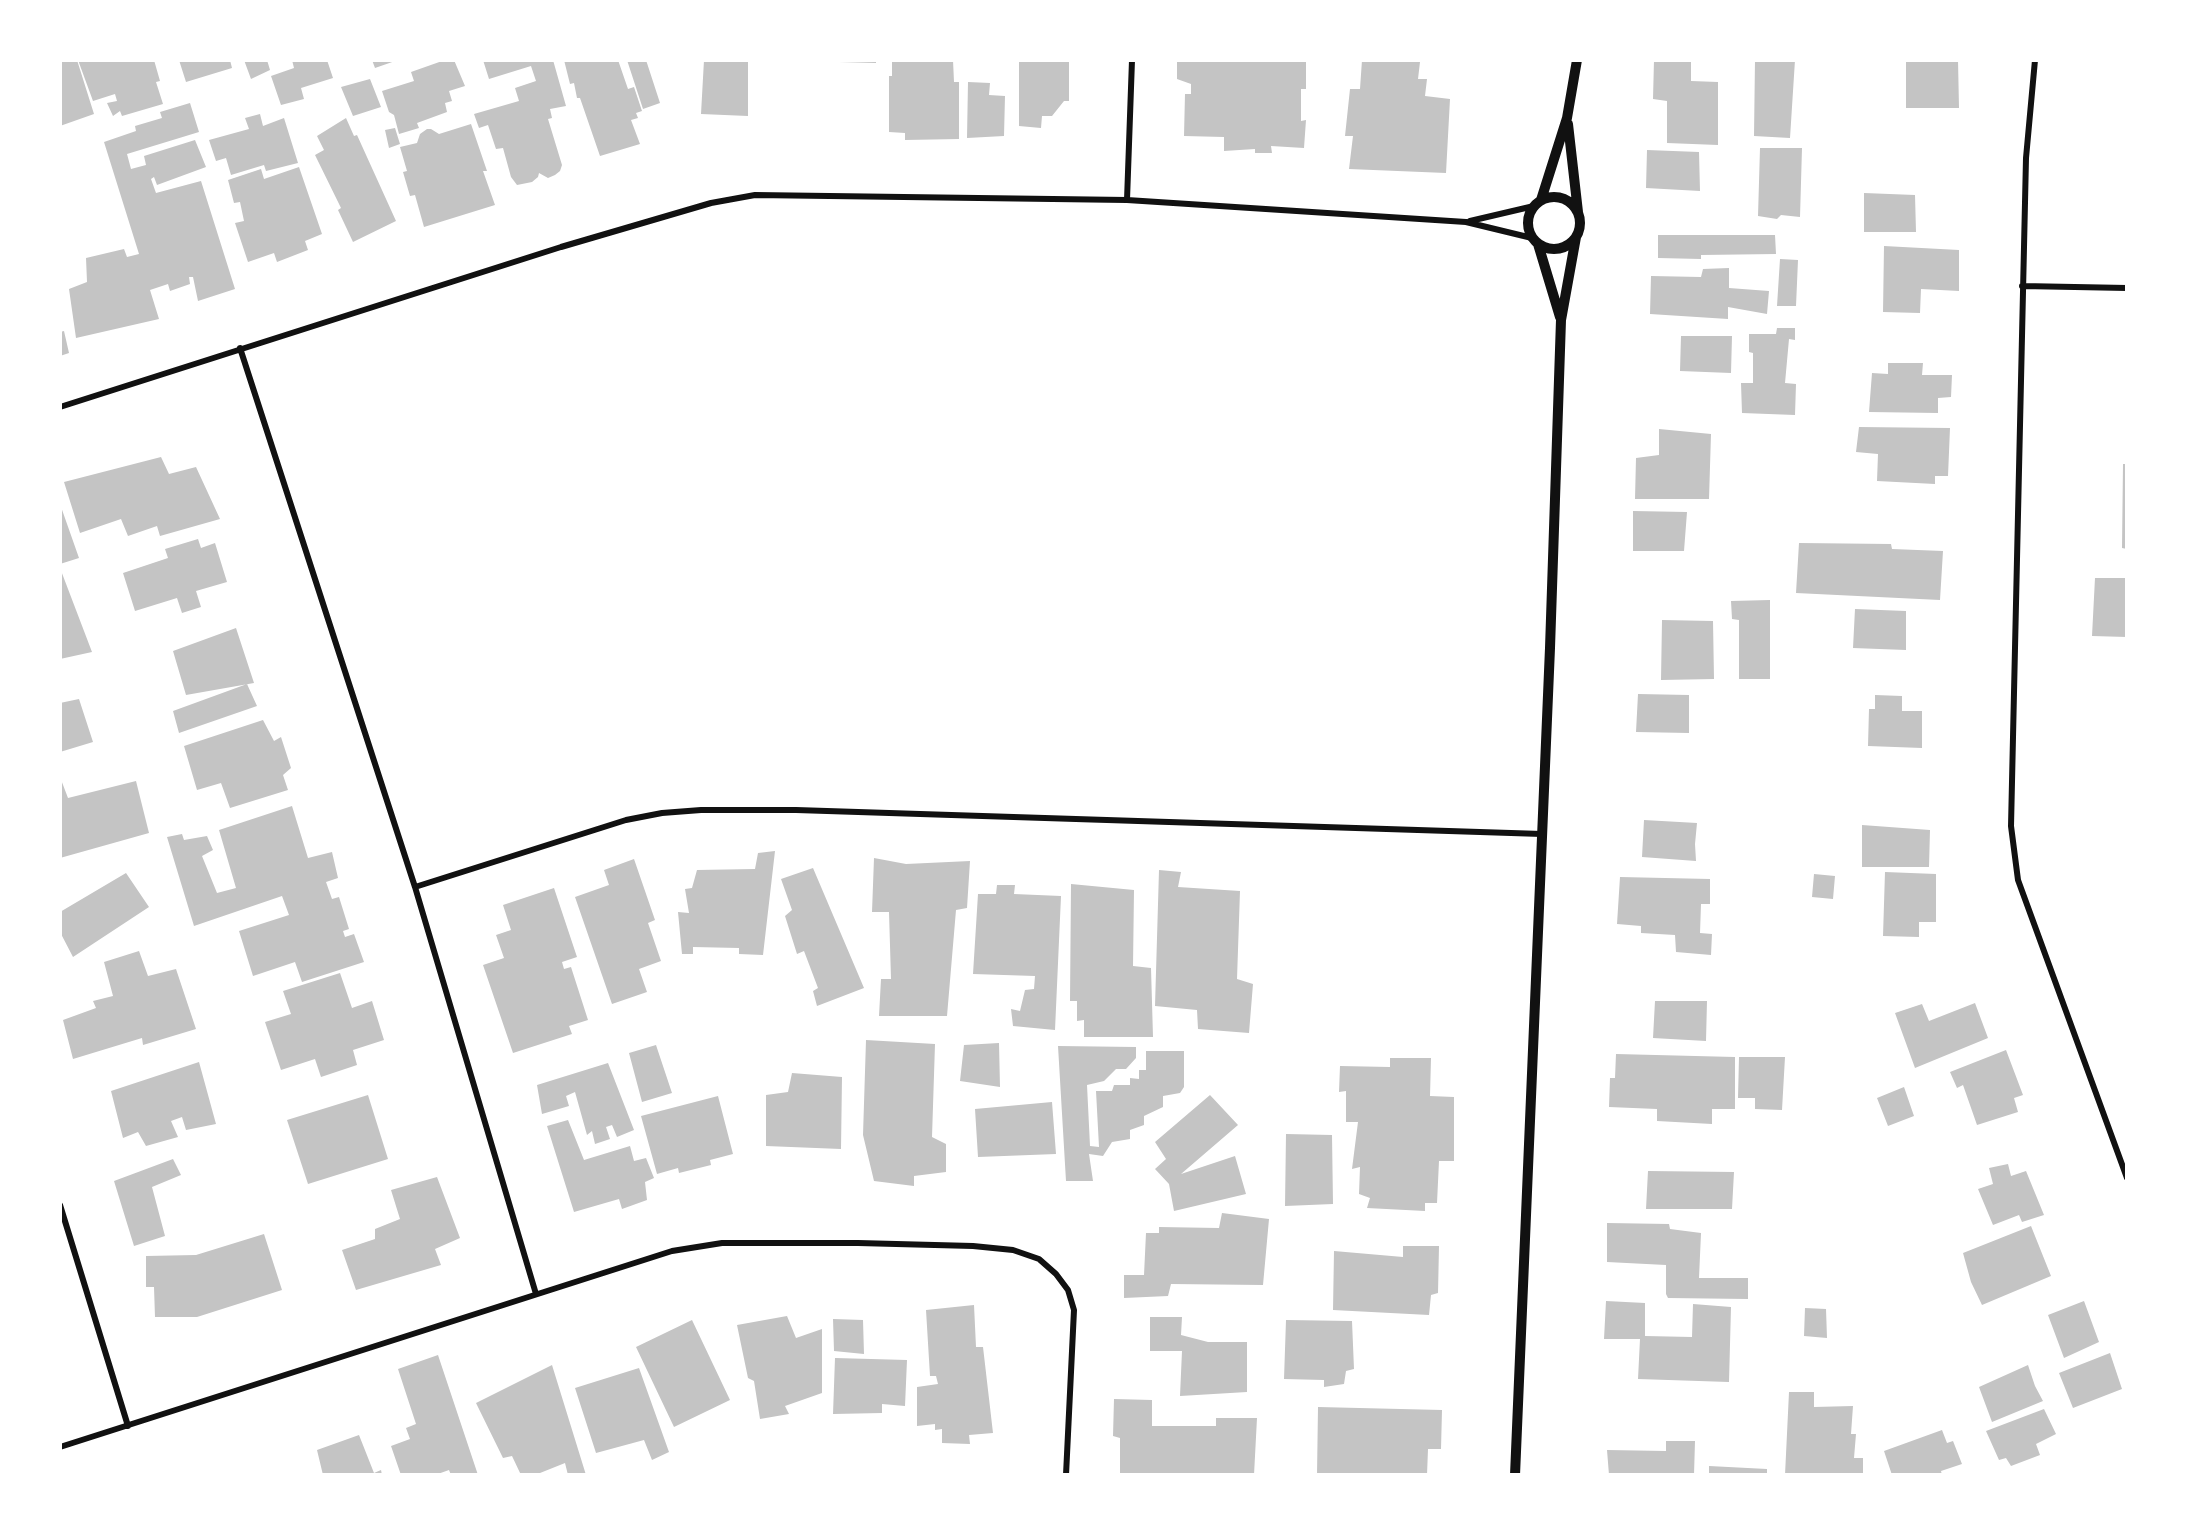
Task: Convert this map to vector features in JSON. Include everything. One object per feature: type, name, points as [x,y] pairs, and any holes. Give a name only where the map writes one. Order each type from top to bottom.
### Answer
[{"type":"street","points":[[1127,200],[1132,60]]},
{"type":"street","points":[[1561,320],[1535,241],[1528,230],[1528,222],[1529,213],[1538,203],[1567,118],[1577,60]]},
{"type":"street","points":[[2035,60],[2026,158],[2011,826],[2018,880],[2127,1178]]},
{"type":"street","points":[[1515,1475],[1550,648],[1561,320],[1580,220],[1567,118]]},
{"type":"street","points":[[60,407],[561,247],[711,203],[755,195],[1127,200],[1466,222],[1535,241],[1546,248],[1563,248],[1576,237]]},
{"type":"street","points":[[1466,222],[1538,203],[1549,197],[1566,200],[1578,212]]},
{"type":"street","points":[[2022,286],[2127,288]]},
{"type":"street","points":[[240,348],[415,887],[536,1294]]},
{"type":"street","points":[[415,887],[626,820],[662,813],[701,810],[796,810],[1542,834]]},
{"type":"street","points":[[60,1205],[128,1426]]},
{"type":"street","points":[[60,1447],[672,1251],[722,1243],[973,1246],[1013,1250],[1039,1259],[1056,1274],[1068,1290],[1074,1310],[1066,1475]]},
{"type":"building","points":[[60,60],[77,60],[94,114],[60,126]]},
{"type":"building","points":[[78,60],[154,60],[160,81],[156,82],[163,104],[122,116],[120,111],[113,116],[107,103],[117,101],[115,94],[93,101]]},
{"type":"building","points":[[179,60],[230,60],[232,68],[186,82]]},
{"type":"building","points":[[244,60],[267,60],[270,70],[251,79]]},
{"type":"building","points":[[292,60],[327,60],[333,78],[301,88],[304,99],[281,105],[271,76],[294,68]]},
{"type":"building","points":[[372,60],[398,60],[375,68]]},
{"type":"building","points":[[445,60],[454,60],[465,86],[449,91],[452,101],[445,103],[447,112],[417,123],[419,128],[399,134],[394,115],[389,112],[382,91],[414,81],[411,72]]},
{"type":"building","points":[[483,60],[553,60],[566,106],[550,109],[552,118],[548,119],[562,165],[560,171],[555,175],[548,178],[539,173],[532,182],[517,185],[511,177],[503,148],[496,149],[488,125],[479,128],[474,114],[519,101],[515,88],[536,81],[531,66],[489,79]]},
{"type":"building","points":[[564,60],[618,60],[628,89],[634,87],[642,111],[636,113],[638,118],[631,120],[640,144],[600,156],[580,98],[577,98],[574,83],[570,84]]},
{"type":"building","points":[[627,60],[646,60],[660,103],[643,109]]},
{"type":"building","points":[[704,60],[748,60],[748,116],[701,114]]},
{"type":"building","points":[[839,60],[876,60],[876,63],[839,62]]},
{"type":"building","points":[[892,60],[953,60],[954,82],[959,82],[959,139],[905,140],[905,133],[889,132],[889,76],[892,76]]},
{"type":"building","points":[[1019,60],[1069,60],[1069,101],[1064,101],[1052,116],[1042,116],[1041,128],[1019,126]]},
{"type":"building","points":[[1177,60],[1306,60],[1306,89],[1301,89],[1301,121],[1306,120],[1304,148],[1271,146],[1272,153],[1255,153],[1255,149],[1224,151],[1224,137],[1184,136],[1185,94],[1191,94],[1191,84],[1177,79]]},
{"type":"building","points":[[1362,60],[1420,62],[1418,79],[1427,79],[1425,96],[1450,99],[1446,173],[1349,169],[1353,136],[1345,136],[1350,89],[1360,89]]},
{"type":"building","points":[[1654,60],[1691,60],[1691,81],[1718,82],[1718,145],[1667,143],[1667,101],[1653,99]]},
{"type":"building","points":[[1755,60],[1795,60],[1790,138],[1754,136]]},
{"type":"building","points":[[1906,60],[1958,60],[1959,108],[1906,108]]},
{"type":"building","points":[[370,79],[381,107],[353,116],[341,87]]},
{"type":"building","points":[[968,82],[990,83],[989,95],[1005,96],[1004,136],[967,138]]},
{"type":"building","points":[[190,103],[199,132],[127,154],[131,169],[146,165],[144,156],[195,140],[206,167],[157,185],[154,177],[151,179],[156,193],[201,181],[235,289],[198,301],[193,277],[189,277],[190,284],[170,291],[168,284],[150,290],[159,319],[76,338],[69,289],[87,282],[86,258],[124,249],[127,257],[139,254],[104,142],[136,131],[135,126],[162,118],[160,112]]},
{"type":"building","points":[[260,114],[263,126],[284,118],[298,163],[266,171],[264,165],[231,175],[226,158],[216,161],[209,140],[249,129],[245,118]]},
{"type":"building","points":[[346,118],[354,136],[357,135],[396,221],[353,242],[338,210],[341,208],[315,155],[324,150],[317,136]]},
{"type":"building","points":[[471,124],[487,171],[483,171],[495,205],[424,227],[415,195],[410,196],[403,172],[407,171],[400,147],[417,143],[420,134],[427,129],[439,134]]},
{"type":"building","points":[[395,128],[400,144],[389,148],[385,130]]},
{"type":"building","points":[[1760,148],[1802,148],[1800,217],[1781,215],[1777,219],[1758,216]]},
{"type":"building","points":[[1647,150],[1699,152],[1700,191],[1646,188]]},
{"type":"building","points":[[299,167],[322,234],[305,241],[308,250],[277,262],[274,253],[248,262],[235,223],[244,221],[240,202],[234,203],[228,180],[261,169],[264,179]]},
{"type":"building","points":[[1864,193],[1915,195],[1916,232],[1864,232]]},
{"type":"building","points":[[1658,235],[1775,235],[1776,254],[1701,255],[1701,259],[1658,258]]},
{"type":"building","points":[[1884,246],[1959,250],[1959,291],[1921,289],[1920,313],[1883,312]]},
{"type":"building","points":[[1780,259],[1798,260],[1796,306],[1777,306]]},
{"type":"building","points":[[1729,268],[1729,288],[1769,291],[1767,314],[1728,307],[1728,319],[1650,314],[1651,276],[1701,277],[1703,269]]},
{"type":"building","points":[[1777,328],[1795,328],[1795,340],[1789,339],[1785,383],[1796,384],[1795,415],[1742,413],[1741,383],[1753,383],[1753,353],[1749,352],[1749,334],[1776,334]]},
{"type":"building","points":[[64,331],[69,353],[60,356],[60,332]]},
{"type":"building","points":[[1681,336],[1732,336],[1731,373],[1680,371]]},
{"type":"building","points":[[1888,363],[1923,363],[1922,375],[1952,375],[1951,397],[1938,398],[1938,413],[1869,412],[1872,373],[1888,374]]},
{"type":"building","points":[[1859,427],[1950,428],[1948,476],[1935,476],[1935,484],[1877,481],[1878,454],[1856,452]]},
{"type":"building","points":[[1659,429],[1711,434],[1709,499],[1635,499],[1636,458],[1659,455]]},
{"type":"building","points":[[161,457],[169,474],[196,467],[220,519],[160,536],[157,526],[128,536],[121,519],[80,533],[64,482]]},
{"type":"building","points":[[2123,464],[2127,464],[2127,549],[2122,548]]},
{"type":"building","points":[[60,504],[79,558],[60,564]]},
{"type":"building","points":[[1633,511],[1687,512],[1684,551],[1633,551]]},
{"type":"building","points":[[198,539],[201,548],[215,543],[227,582],[196,591],[201,607],[182,613],[177,598],[135,611],[123,573],[168,558],[165,549]]},
{"type":"building","points":[[1799,543],[1891,544],[1892,549],[1943,551],[1940,600],[1796,593]]},
{"type":"building","points":[[60,568],[92,652],[60,659]]},
{"type":"building","points":[[2095,578],[2127,578],[2127,637],[2092,636]]},
{"type":"building","points":[[1770,600],[1770,679],[1739,679],[1739,620],[1732,619],[1731,601]]},
{"type":"building","points":[[1855,609],[1906,611],[1906,650],[1853,648]]},
{"type":"building","points":[[1662,620],[1713,621],[1714,679],[1661,680]]},
{"type":"building","points":[[236,628],[254,683],[186,695],[173,651]]},
{"type":"building","points":[[247,684],[257,706],[179,733],[173,711]]},
{"type":"building","points":[[1638,694],[1689,695],[1689,733],[1636,732]]},
{"type":"building","points":[[1875,695],[1902,696],[1902,711],[1922,711],[1922,748],[1868,746],[1869,709],[1875,709]]},
{"type":"building","points":[[79,699],[93,742],[60,752],[60,703]]},
{"type":"building","points":[[263,720],[274,741],[281,737],[291,768],[283,775],[288,790],[230,808],[221,783],[197,790],[184,746]]},
{"type":"building","points":[[60,777],[68,798],[136,781],[149,833],[60,858]]},
{"type":"building","points":[[292,806],[308,858],[332,852],[338,878],[326,882],[332,899],[339,897],[349,929],[343,931],[345,937],[354,934],[364,962],[302,982],[295,962],[253,976],[239,931],[289,915],[282,896],[194,926],[167,837],[182,834],[184,840],[207,836],[213,850],[202,856],[217,893],[236,888],[219,830]]},
{"type":"building","points":[[1644,820],[1697,823],[1696,861],[1642,857]]},
{"type":"building","points":[[1862,825],[1930,830],[1929,867],[1862,867]]},
{"type":"building","points":[[775,851],[763,955],[739,954],[739,948],[693,947],[693,954],[682,954],[678,912],[689,913],[685,889],[692,888],[697,870],[755,869],[758,853]]},
{"type":"building","points":[[874,858],[906,864],[970,861],[967,908],[956,910],[947,1016],[879,1016],[881,979],[891,979],[889,912],[872,912]]},
{"type":"building","points":[[634,859],[655,920],[648,923],[661,961],[639,969],[647,992],[612,1004],[575,897],[609,885],[604,870]]},
{"type":"building","points":[[813,868],[864,988],[817,1006],[813,991],[818,988],[804,951],[797,954],[785,916],[792,910],[781,879]]},
{"type":"building","points":[[1159,870],[1181,872],[1178,887],[1240,891],[1237,979],[1253,984],[1249,1033],[1198,1029],[1197,1010],[1155,1006]]},
{"type":"building","points":[[1885,872],[1936,874],[1936,922],[1919,922],[1919,937],[1883,936]]},
{"type":"building","points":[[126,873],[149,907],[73,957],[60,932],[60,912]]},
{"type":"building","points":[[1814,874],[1835,876],[1833,899],[1812,897]]},
{"type":"building","points":[[1620,877],[1710,879],[1710,904],[1701,904],[1700,933],[1712,934],[1711,955],[1676,952],[1675,935],[1641,933],[1641,926],[1617,924]]},
{"type":"building","points":[[1071,884],[1134,890],[1133,966],[1151,968],[1153,1037],[1084,1037],[1084,1020],[1077,1021],[1077,1001],[1070,1001]]},
{"type":"building","points":[[997,885],[1015,885],[1014,894],[1061,896],[1055,1030],[1013,1026],[1011,1009],[1020,1011],[1025,990],[1034,989],[1035,976],[973,974],[978,894],[996,894]]},
{"type":"building","points":[[554,888],[577,957],[562,962],[564,969],[571,967],[588,1020],[569,1026],[572,1034],[513,1053],[483,965],[504,958],[496,935],[511,930],[503,905]]},
{"type":"building","points":[[139,951],[148,976],[176,969],[196,1029],[143,1045],[142,1038],[73,1059],[63,1020],[96,1008],[93,1001],[113,996],[104,962]]},
{"type":"building","points":[[340,973],[352,1008],[372,1001],[384,1040],[353,1050],[357,1065],[321,1077],[315,1059],[281,1070],[265,1022],[291,1014],[283,991]]},
{"type":"building","points":[[1655,1001],[1707,1001],[1706,1041],[1653,1038]]},
{"type":"building","points":[[1975,1003],[1988,1038],[1915,1068],[1895,1013],[1922,1004],[1929,1021]]},
{"type":"building","points":[[866,1040],[935,1044],[932,1137],[946,1144],[946,1172],[914,1176],[914,1186],[874,1181],[863,1135]]},
{"type":"building","points":[[999,1043],[1000,1087],[960,1081],[964,1045]]},
{"type":"building","points":[[656,1045],[672,1093],[642,1102],[629,1053]]},
{"type":"building","points":[[1058,1046],[1136,1047],[1136,1058],[1126,1069],[1116,1069],[1104,1081],[1087,1085],[1090,1146],[1099,1147],[1096,1091],[1112,1091],[1114,1085],[1130,1085],[1130,1078],[1139,1079],[1139,1070],[1146,1070],[1146,1051],[1184,1051],[1184,1087],[1180,1093],[1163,1096],[1163,1107],[1144,1116],[1144,1125],[1130,1130],[1130,1139],[1112,1142],[1103,1156],[1089,1154],[1093,1181],[1066,1181]]},
{"type":"building","points":[[2006,1050],[2023,1095],[2014,1098],[2018,1112],[1977,1125],[1963,1085],[1957,1088],[1950,1072]]},
{"type":"building","points":[[1616,1054],[1735,1057],[1735,1109],[1712,1109],[1712,1124],[1657,1121],[1657,1109],[1609,1107],[1610,1078],[1615,1078]]},
{"type":"building","points":[[1739,1057],[1785,1057],[1782,1110],[1755,1109],[1755,1098],[1738,1098]]},
{"type":"building","points":[[1390,1058],[1431,1058],[1430,1096],[1454,1097],[1454,1161],[1439,1161],[1437,1203],[1425,1203],[1425,1211],[1367,1208],[1370,1198],[1359,1194],[1360,1167],[1352,1169],[1358,1122],[1346,1122],[1346,1091],[1339,1092],[1340,1066],[1390,1067]]},
{"type":"building","points":[[199,1062],[216,1124],[186,1130],[182,1117],[171,1121],[178,1137],[146,1146],[138,1132],[123,1138],[111,1091]]},
{"type":"building","points":[[608,1063],[634,1130],[617,1137],[612,1125],[606,1127],[610,1139],[595,1144],[592,1131],[587,1135],[575,1092],[566,1096],[569,1106],[542,1114],[537,1085]]},
{"type":"building","points":[[792,1073],[842,1077],[841,1149],[766,1146],[766,1095],[788,1092]]},
{"type":"building","points":[[1904,1087],[1914,1116],[1888,1126],[1877,1098]]},
{"type":"building","points":[[368,1095],[388,1159],[308,1184],[287,1120]]},
{"type":"building","points":[[1210,1095],[1238,1125],[1181,1174],[1235,1156],[1246,1194],[1174,1211],[1169,1184],[1155,1169],[1166,1159],[1155,1142]]},
{"type":"building","points":[[718,1096],[733,1154],[710,1160],[711,1165],[679,1173],[678,1168],[657,1174],[641,1116]]},
{"type":"building","points":[[1052,1102],[1056,1154],[978,1157],[975,1109]]},
{"type":"building","points":[[568,1120],[584,1160],[630,1146],[634,1161],[646,1158],[654,1178],[645,1182],[647,1200],[622,1209],[619,1199],[574,1212],[547,1126]]},
{"type":"building","points":[[1286,1134],[1332,1135],[1333,1204],[1285,1206]]},
{"type":"building","points":[[173,1159],[181,1175],[152,1187],[165,1236],[134,1246],[114,1181]]},
{"type":"building","points":[[2008,1164],[2011,1176],[2026,1171],[2044,1215],[2022,1222],[2019,1215],[1993,1225],[1978,1189],[1993,1184],[1989,1168]]},
{"type":"building","points":[[1648,1171],[1734,1172],[1732,1209],[1646,1209]]},
{"type":"building","points":[[437,1177],[460,1238],[435,1249],[441,1265],[356,1290],[342,1250],[375,1239],[375,1229],[400,1219],[391,1190]]},
{"type":"building","points":[[1222,1213],[1269,1219],[1263,1285],[1171,1284],[1168,1296],[1124,1298],[1124,1275],[1144,1275],[1146,1233],[1159,1233],[1159,1227],[1219,1228]]},
{"type":"building","points":[[1607,1223],[1669,1224],[1670,1229],[1701,1233],[1699,1278],[1748,1278],[1748,1299],[1668,1298],[1666,1265],[1607,1262]]},
{"type":"building","points":[[2031,1226],[2051,1276],[1982,1305],[1971,1282],[1963,1253]]},
{"type":"building","points":[[264,1234],[282,1290],[197,1317],[155,1317],[154,1287],[146,1287],[146,1256],[196,1255]]},
{"type":"building","points":[[1403,1246],[1439,1246],[1438,1293],[1431,1295],[1429,1315],[1333,1310],[1334,1251],[1403,1257]]},
{"type":"building","points":[[1606,1301],[1645,1303],[1645,1336],[1692,1337],[1693,1304],[1731,1307],[1729,1382],[1638,1379],[1640,1339],[1604,1339]]},
{"type":"building","points":[[2084,1301],[2099,1342],[2064,1358],[2048,1315]]},
{"type":"building","points":[[974,1305],[976,1347],[983,1347],[993,1433],[969,1435],[970,1444],[942,1443],[942,1429],[935,1430],[935,1424],[917,1426],[917,1387],[938,1384],[936,1376],[930,1376],[926,1310]]},
{"type":"building","points":[[1805,1308],[1826,1309],[1827,1338],[1804,1336]]},
{"type":"building","points":[[787,1316],[796,1338],[822,1329],[822,1393],[785,1406],[789,1414],[760,1419],[754,1381],[748,1378],[737,1325]]},
{"type":"building","points":[[1150,1317],[1182,1317],[1181,1335],[1208,1342],[1247,1342],[1247,1392],[1180,1396],[1182,1351],[1150,1351]]},
{"type":"building","points":[[833,1319],[863,1320],[864,1354],[834,1351]]},
{"type":"building","points":[[692,1320],[730,1400],[674,1427],[636,1347]]},
{"type":"building","points":[[1286,1320],[1352,1321],[1354,1369],[1346,1371],[1344,1384],[1324,1387],[1324,1380],[1284,1379]]},
{"type":"building","points":[[2110,1353],[2122,1389],[2073,1408],[2059,1373]]},
{"type":"building","points":[[438,1355],[478,1475],[451,1475],[449,1470],[435,1475],[401,1475],[391,1446],[410,1439],[406,1428],[416,1424],[398,1369]]},
{"type":"building","points":[[835,1358],[907,1360],[905,1406],[882,1404],[882,1413],[833,1414]]},
{"type":"building","points":[[552,1365],[586,1475],[568,1475],[565,1463],[535,1475],[521,1475],[512,1456],[503,1458],[476,1403]]},
{"type":"building","points":[[2028,1365],[2043,1401],[1992,1422],[1979,1387]]},
{"type":"building","points":[[639,1368],[669,1452],[652,1460],[644,1440],[596,1453],[575,1388]]},
{"type":"building","points":[[1789,1392],[1814,1392],[1814,1407],[1853,1406],[1851,1434],[1856,1434],[1854,1458],[1863,1458],[1863,1475],[1785,1475]]},
{"type":"building","points":[[1114,1399],[1152,1400],[1152,1426],[1216,1426],[1216,1418],[1257,1418],[1254,1475],[1120,1475],[1120,1438],[1113,1436]]},
{"type":"building","points":[[1318,1407],[1442,1410],[1441,1449],[1428,1449],[1427,1475],[1317,1475]]},
{"type":"building","points":[[2044,1409],[2056,1434],[2036,1444],[2040,1455],[2011,1466],[2006,1458],[1999,1460],[1986,1431]]},
{"type":"building","points":[[1942,1430],[1947,1443],[1953,1441],[1962,1464],[1941,1471],[1942,1475],[1892,1475],[1884,1451]]},
{"type":"building","points":[[359,1435],[374,1473],[381,1470],[382,1475],[323,1475],[317,1450]]},
{"type":"building","points":[[1666,1441],[1695,1441],[1694,1475],[1609,1475],[1607,1450],[1666,1451]]},
{"type":"building","points":[[1709,1466],[1767,1469],[1767,1475],[1709,1475]]}]
